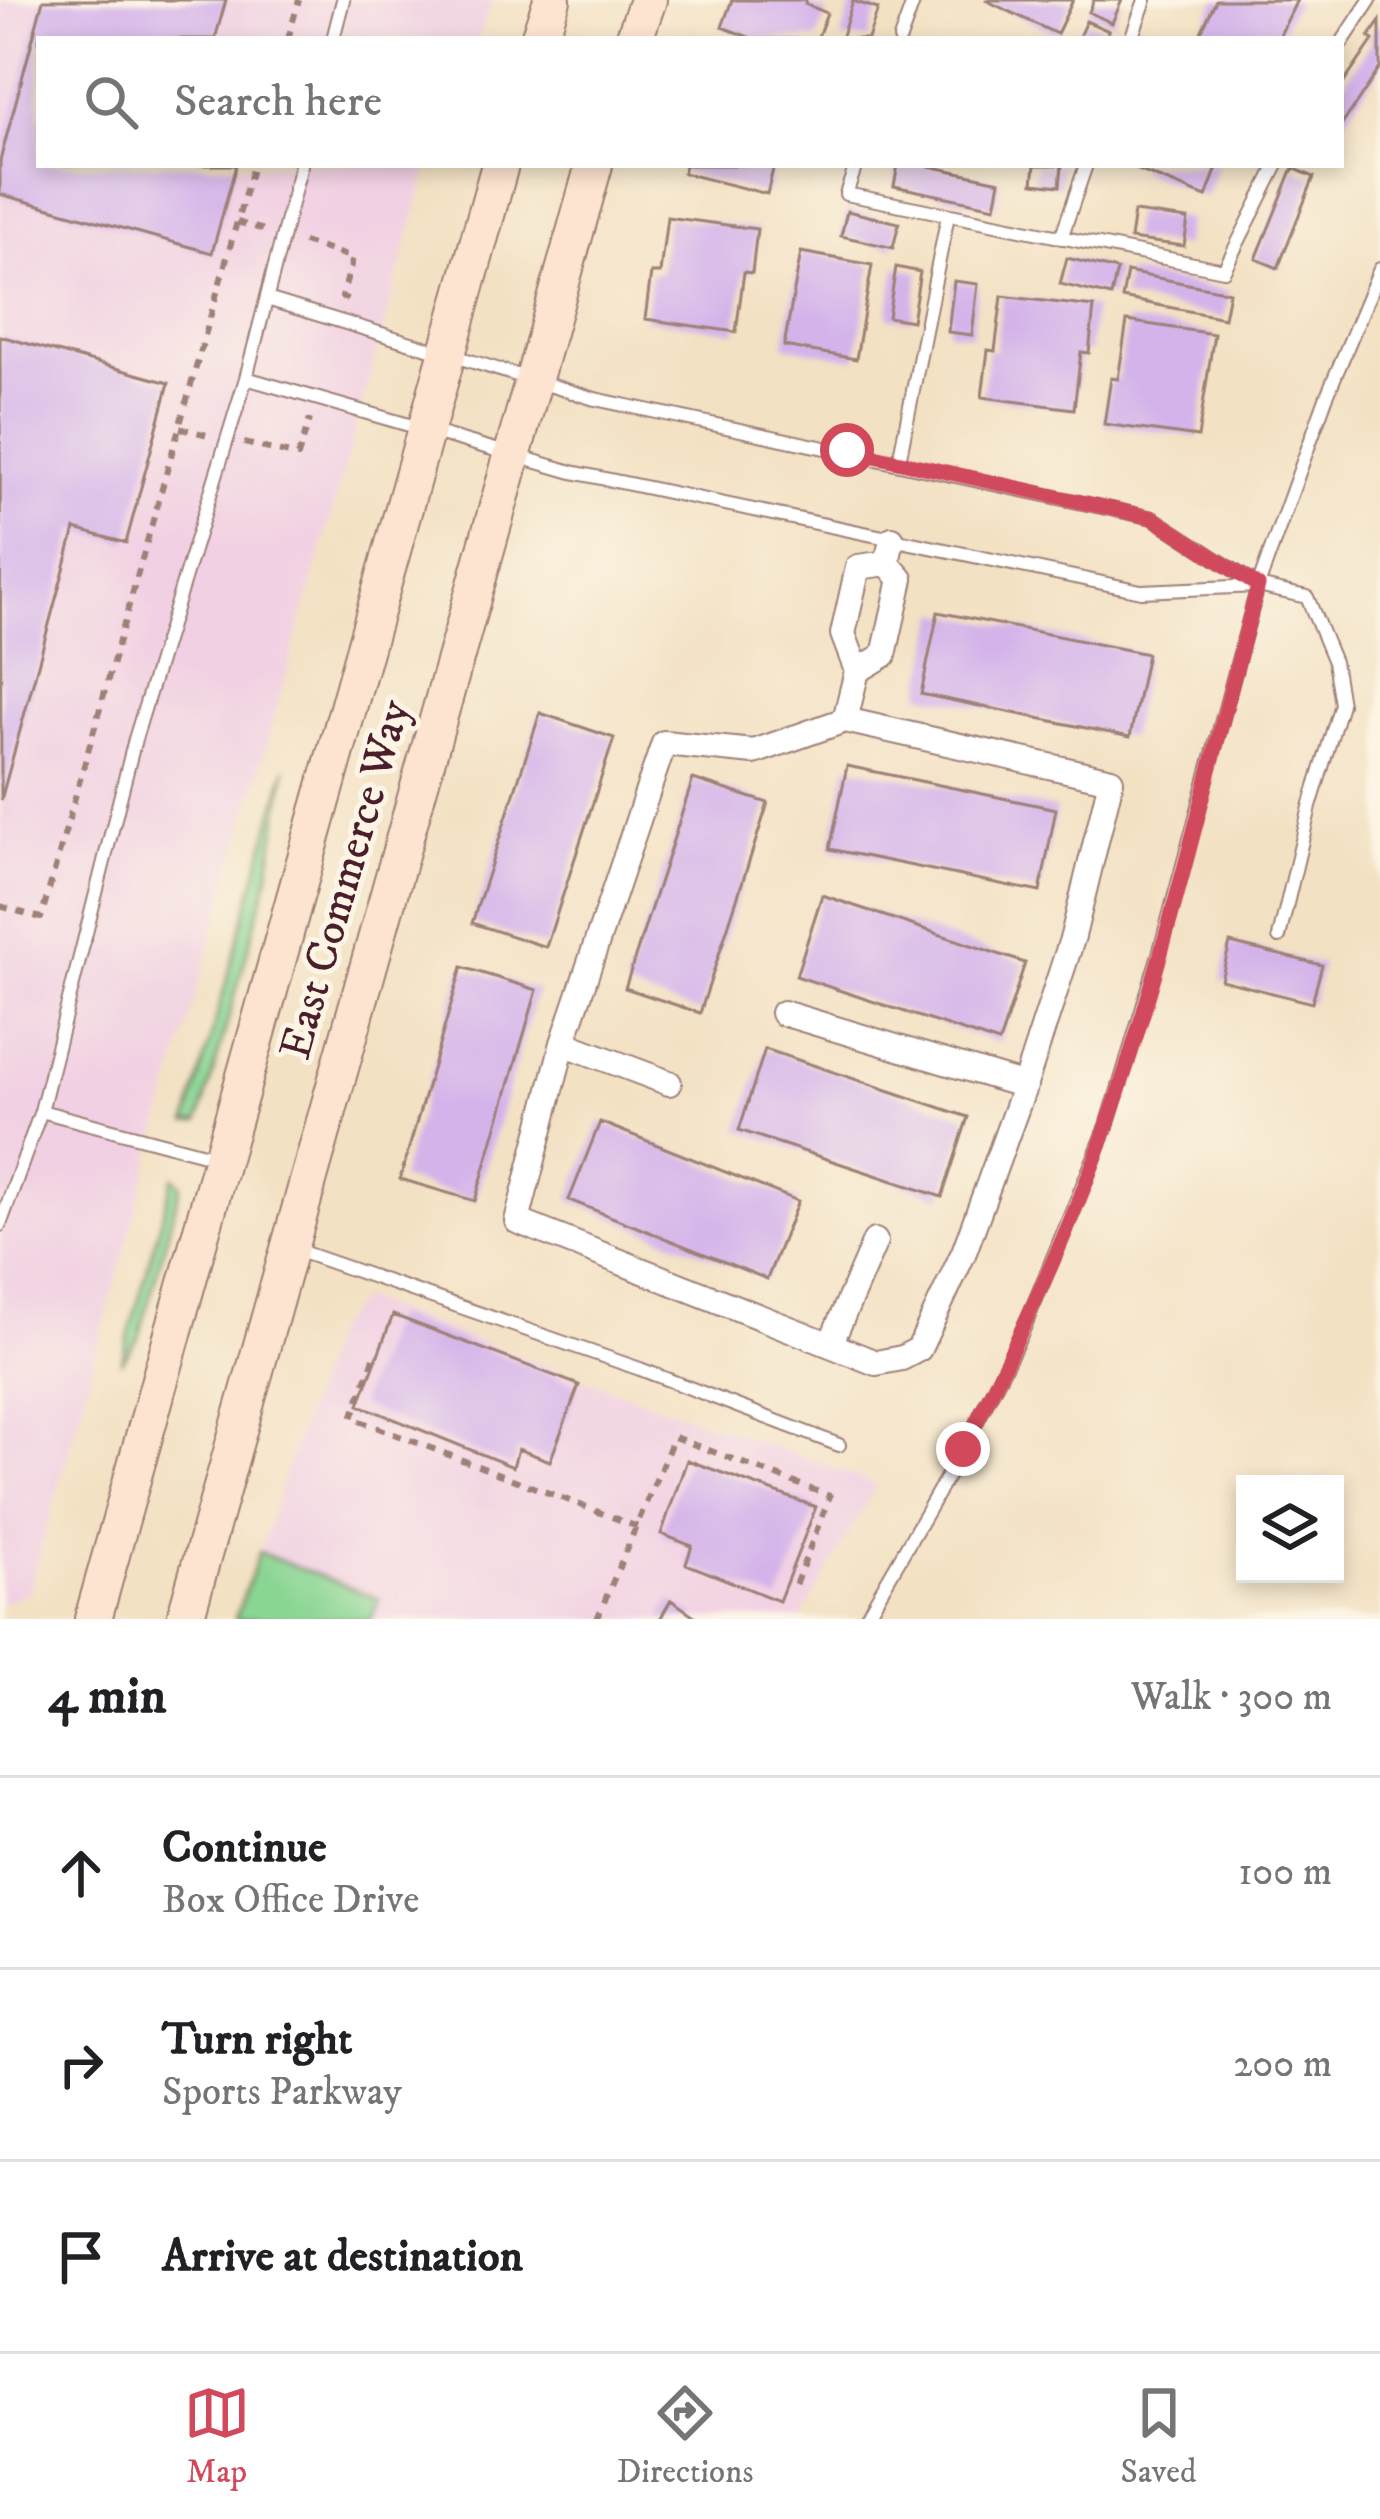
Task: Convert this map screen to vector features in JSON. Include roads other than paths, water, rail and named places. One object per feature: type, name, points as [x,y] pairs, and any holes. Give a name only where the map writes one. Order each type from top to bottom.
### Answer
[{"type":"main road","points":[[540,36],[552,0]]},
{"type":"main road","points":[[635,36],[648,0]]},
{"type":"main road","name":"East Commerce Way","points":[[93,1619],[499,168]]},
{"type":"main road","name":"East Commerce Way","points":[[185,1619],[593,168]]},
{"type":"street","points":[[845,720],[857,671],[843,634],[858,567],[890,551],[902,579],[884,656],[857,671]]},
{"type":"street","points":[[845,720],[1111,780],[1073,936],[964,1252],[919,1349],[902,1358],[876,1363],[518,1221],[562,1043],[664,743],[754,752],[845,720]]},
{"type":"street","points":[[783,1012],[1024,1086]]},
{"type":"street","points":[[562,1043],[669,1083]]},
{"type":"street","points":[[830,1345],[875,1240]]},
{"type":"lane","points":[[334,36],[343,0]]},
{"type":"lane","points":[[901,36],[914,0]]},
{"type":"lane","points":[[1132,36],[1145,0]]},
{"type":"lane","points":[[1344,39],[1370,0]]},
{"type":"lane","points":[[0,1225],[41,1111],[135,740],[246,378],[300,168]]},
{"type":"lane","points":[[855,168],[846,194],[1224,270],[1275,168]]},
{"type":"lane","points":[[1060,238],[1085,168]]},
{"type":"lane","points":[[898,461],[948,214]]},
{"type":"lane","points":[[865,1619],[963,1449],[1022,1333],[1107,1126],[1160,954],[1258,586],[1380,269]]},
{"type":"lane","points":[[267,299],[595,398],[1153,518],[1258,586]]},
{"type":"lane","points":[[246,378],[572,472],[890,551],[1141,591],[1258,586],[1307,597],[1334,662],[1341,704],[1279,937]]},
{"type":"lane","points":[[41,1111],[223,1159]]},
{"type":"lane","points":[[289,1248],[640,1369],[839,1445]]}]
